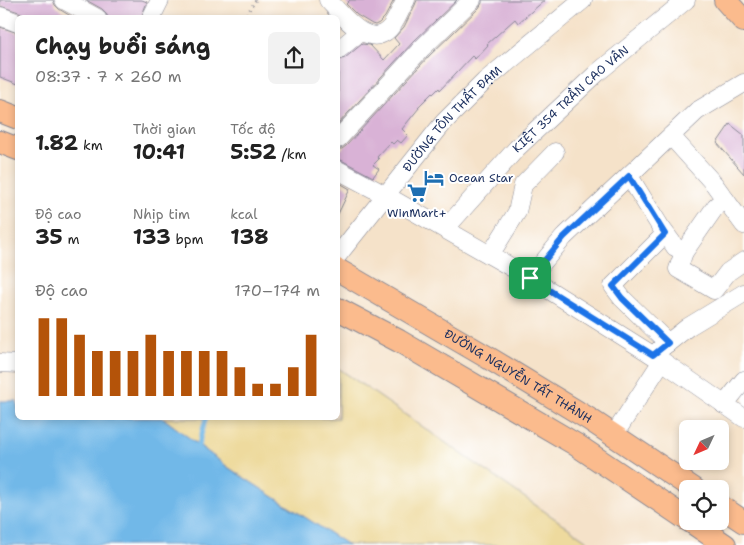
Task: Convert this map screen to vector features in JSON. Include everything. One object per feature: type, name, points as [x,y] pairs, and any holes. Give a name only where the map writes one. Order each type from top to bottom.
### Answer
[{"type":"main road","points":[[725,0],[744,20]]},
{"type":"main road","points":[[0,111],[15,117]]},
{"type":"main road","points":[[0,142],[15,148]]},
{"type":"main road","name":"ĐƯỜNG NGUYỄN TẤT THÀNH","points":[[340,271],[590,419],[681,480]]},
{"type":"main road","points":[[340,310],[399,341],[575,444],[679,514]]},
{"type":"main road","points":[[729,512],[744,522]]},
{"type":"main road","points":[[702,530],[725,545]]},
{"type":"street","points":[[64,0],[92,15]]},
{"type":"street","points":[[153,15],[160,0]]},
{"type":"street","points":[[331,1],[349,23],[360,32],[372,36],[382,34],[392,26],[406,0]]},
{"type":"street","points":[[340,137],[422,48],[472,0]]},
{"type":"street","name":"ĐƯỜNG TÔN THẤT ĐẠM","points":[[340,252],[444,122],[484,81],[582,0]]},
{"type":"street","name":"KIỆT 354 TRẦN CAO VÂN","points":[[445,229],[524,142],[597,73],[686,0]]},
{"type":"street","points":[[0,16],[15,22]]},
{"type":"street","points":[[340,48],[360,32]]},
{"type":"street","points":[[530,278],[564,237],[697,111],[744,83]]},
{"type":"street","points":[[671,136],[714,184],[744,225]]},
{"type":"street","points":[[490,255],[517,212],[523,185],[555,152]]},
{"type":"street","points":[[340,171],[386,195],[530,278],[658,358],[744,418]]},
{"type":"street","points":[[629,176],[665,234],[675,247],[684,252]]},
{"type":"street","points":[[725,199],[716,206],[684,252],[678,268],[722,297],[739,296]]},
{"type":"street","points":[[665,234],[613,286],[622,298],[668,343]]},
{"type":"street","points":[[714,290],[728,272],[744,261]]},
{"type":"street","points":[[614,435],[668,343],[688,327],[739,296]]},
{"type":"street","points":[[0,363],[15,364]]},
{"type":"street","points":[[724,405],[744,380]]},
{"type":"path","points":[[246,15],[256,0]]},
{"type":"sand","points":[[340,369],[593,545],[348,545],[229,468],[166,420],[340,420]]},
{"type":"water","points":[[0,401],[15,401],[15,420],[166,420],[229,468],[348,545],[0,545]]},
{"type":"building","points":[[0,0],[53,0],[59,9],[69,15],[24,15],[0,6]]},
{"type":"building","points":[[86,0],[142,0],[147,2],[142,15],[107,15],[102,9]]},
{"type":"building","points":[[350,0],[394,0],[385,17],[375,25],[357,15],[346,4]]},
{"type":"building","points":[[417,0],[457,0],[414,41],[340,122],[340,59],[345,58],[362,44],[370,45],[384,60],[399,44],[394,38],[404,27]]},
{"type":"building","points":[[482,0],[545,0],[518,23],[515,19],[487,44],[475,59],[472,56],[440,90],[439,88],[432,93],[418,107],[402,129],[408,135],[401,143],[397,140],[393,144],[391,142],[377,157],[379,159],[373,165],[379,169],[373,177],[340,160],[340,149],[346,146],[430,55],[482,3]]},
{"type":"building","points":[[0,27],[15,32],[15,83],[0,77]]},
{"type":"building","points":[[730,124],[744,135],[744,174],[717,143]]},
{"type":"building","points":[[340,183],[350,189],[340,210]]},
{"type":"waterway","points":[[197,450],[205,420]]},
{"type":"place","name":"Ocean Star","points":[[434,178]]},
{"type":"place","name":"WinMart+","points":[[417,193]]},
{"type":"route","points":[[629,176],[665,234],[613,286],[622,298],[668,343],[653,355],[530,278],[564,237],[629,176]]}]
